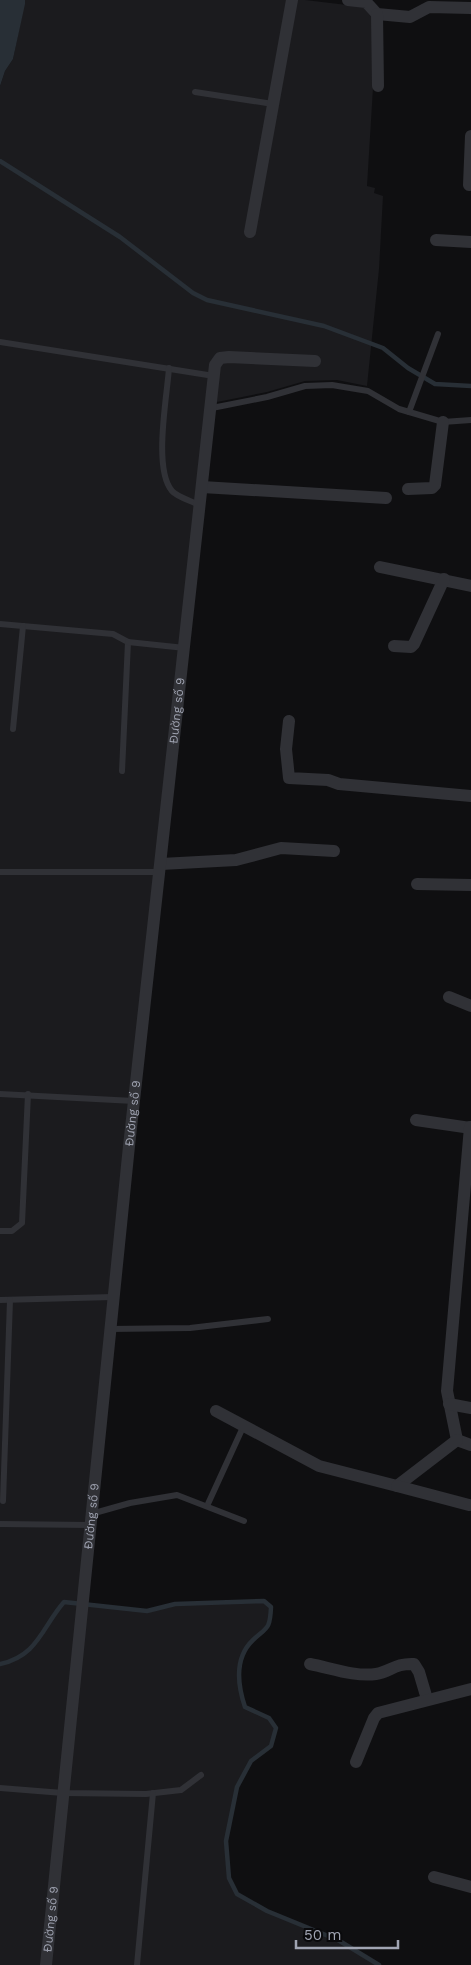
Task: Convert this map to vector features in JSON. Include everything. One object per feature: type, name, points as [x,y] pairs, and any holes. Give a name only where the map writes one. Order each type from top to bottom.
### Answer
[{"type":"street","points":[[250,232],[292,0]]},
{"type":"street","points":[[348,0],[366,2],[377,14],[378,86]]},
{"type":"street","points":[[377,14],[410,17],[429,7],[471,8]]},
{"type":"street","points":[[469,186],[471,136]]},
{"type":"street","points":[[436,240],[471,242]]},
{"type":"street","name":"Đường số 9","points":[[46,1965],[113,1297],[185,648],[199,505],[212,408],[215,365],[220,358],[229,356],[315,361]]},
{"type":"street","points":[[408,489],[432,488],[435,485],[443,422]]},
{"type":"street","points":[[202,487],[386,498]]},
{"type":"street","points":[[380,567],[471,586]]},
{"type":"street","points":[[394,646],[411,647],[414,644],[444,579]]},
{"type":"street","points":[[289,721],[286,749],[289,778],[328,780],[339,784],[471,796]]},
{"type":"street","points":[[160,868],[236,860],[281,848],[334,850]]},
{"type":"street","points":[[417,884],[471,885]]},
{"type":"street","points":[[449,996],[471,1006]]},
{"type":"street","points":[[416,1120],[471,1127],[466,1241],[447,1391],[457,1440]]},
{"type":"street","points":[[449,1404],[471,1408]]},
{"type":"street","points":[[216,1411],[320,1466],[469,1505]]},
{"type":"street","points":[[457,1440],[471,1445]]},
{"type":"street","points":[[397,1486],[457,1440]]},
{"type":"street","points":[[310,1664],[362,1675],[379,1674],[404,1663],[414,1664],[419,1672],[427,1699]]},
{"type":"street","points":[[356,1762],[374,1718],[378,1713],[471,1689]]},
{"type":"street","points":[[434,1877],[471,1887]]},
{"type":"lane","points":[[195,92],[273,104]]},
{"type":"lane","points":[[408,412],[438,334]]},
{"type":"lane","points":[[0,342],[214,376]]},
{"type":"lane","points":[[169,368],[162,462],[166,480],[172,492],[199,505]]},
{"type":"lane","points":[[212,408],[267,397],[305,386],[332,385],[368,391],[399,409],[443,422],[471,420]]},
{"type":"lane","points":[[0,624],[113,634],[128,642],[185,648]]},
{"type":"lane","points":[[13,729],[23,626]]},
{"type":"lane","points":[[122,771],[128,642]]},
{"type":"lane","points":[[0,872],[160,868]]},
{"type":"lane","points":[[0,1094],[134,1100]]},
{"type":"lane","points":[[0,1230],[12,1231],[22,1223],[28,1094]]},
{"type":"lane","points":[[0,1300],[113,1297]]},
{"type":"lane","points":[[4,1502],[10,1300]]},
{"type":"lane","points":[[110,1329],[190,1328],[268,1320]]},
{"type":"lane","points":[[207,1506],[244,1425]]},
{"type":"lane","points":[[0,1524],[91,1520],[130,1503],[178,1495],[244,1521]]},
{"type":"lane","points":[[0,1788],[63,1793],[153,1793],[181,1790],[201,1775]]},
{"type":"lane","points":[[138,1965],[153,1793]]},
{"type":"shaded area","points":[[0,0],[25,0],[25,4],[13,59],[5,71],[0,86]]},
{"type":"shaded area","points":[[25,0],[305,0],[364,7],[372,16],[373,88],[367,186],[375,188],[374,193],[383,196],[379,269],[367,386],[337,380],[305,381],[267,392],[207,404],[78,1603],[147,1611],[175,1604],[254,1600],[264,1601],[271,1607],[266,1631],[253,1640],[244,1654],[238,1686],[245,1707],[269,1718],[276,1728],[271,1746],[251,1761],[237,1787],[226,1841],[229,1878],[237,1895],[267,1911],[338,1940],[379,1965],[0,1965],[0,86],[5,71],[13,59]]},
{"type":"waterway","points":[[0,161],[120,237],[193,293],[207,300],[324,326],[383,348],[408,368],[435,384],[471,386]]},
{"type":"waterway","points":[[0,1664],[13,1660],[31,1647],[64,1602],[147,1611],[175,1604],[264,1601],[271,1607],[269,1624],[247,1647],[240,1664],[239,1681],[245,1707],[269,1718],[276,1728],[271,1746],[251,1761],[237,1787],[226,1841],[229,1878],[237,1894],[267,1911],[338,1940],[379,1965]]}]
